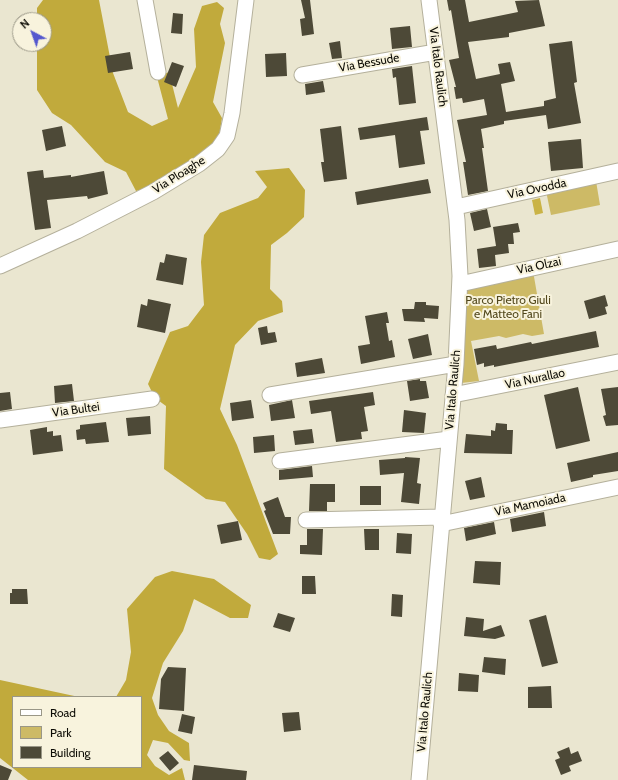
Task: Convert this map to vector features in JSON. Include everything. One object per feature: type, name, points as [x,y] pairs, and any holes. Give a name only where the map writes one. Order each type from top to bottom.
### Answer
[{"type":"street","points":[[145,0],[158,72]]},
{"type":"street","name":"Via Ploaghe","points":[[0,266],[153,192],[199,164],[218,149],[227,136],[232,113],[246,0]]},
{"type":"street","name":"Via Italo Raulich","points":[[419,780],[456,364],[460,284],[460,248],[456,207],[429,0]]},
{"type":"street","name":"Via Bessude","points":[[302,75],[436,52]]},
{"type":"street","name":"Via Ovodda","points":[[456,207],[618,171]]},
{"type":"street","name":"Via Olzai","points":[[460,284],[618,249]]},
{"type":"street","name":"Via Nurallao","points":[[453,396],[618,362]]},
{"type":"street","points":[[270,395],[456,364]]},
{"type":"street","name":"Via Bultei","points":[[0,420],[152,398]]},
{"type":"street","points":[[280,461],[449,439]]},
{"type":"street","name":"Via Mamoiada","points":[[306,520],[442,521],[618,487]]},
{"type":"green space","points":[[596,181],[600,205],[551,215],[546,191]]},
{"type":"green space","name":"Parco Pietro Giuli e Matteo Fani","points":[[533,271],[544,334],[532,336],[523,334],[506,338],[499,336],[471,341],[479,381],[461,383],[464,285]]},
{"type":"shaded area","points":[[43,0],[99,0],[113,73],[128,112],[152,126],[168,119],[157,77],[169,72],[178,108],[196,67],[194,29],[202,6],[217,2],[224,8],[220,24],[225,43],[213,102],[222,118],[219,137],[202,156],[155,186],[136,191],[126,172],[105,162],[71,125],[52,113],[37,90],[37,52],[52,52],[52,12],[37,12],[37,8]]},
{"type":"shaded area","points":[[289,168],[305,190],[304,217],[287,233],[271,245],[270,289],[282,301],[283,312],[258,321],[235,345],[220,409],[237,445],[278,554],[270,560],[259,558],[247,534],[225,502],[206,499],[164,469],[166,406],[155,398],[148,384],[170,332],[188,326],[204,305],[201,262],[204,235],[220,213],[258,198],[267,187],[255,171]]},
{"type":"shaded area","points":[[540,198],[543,213],[535,215],[532,200]]},
{"type":"shaded area","points":[[172,571],[214,579],[251,605],[248,618],[230,618],[194,599],[183,631],[163,663],[152,698],[158,715],[169,731],[189,743],[190,761],[184,760],[168,743],[153,740],[147,755],[155,766],[169,775],[182,768],[185,780],[28,780],[13,768],[142,768],[142,696],[117,696],[126,680],[131,652],[127,609],[155,577]]},
{"type":"shaded area","points":[[0,680],[74,696],[12,696],[12,767],[0,758]]},
{"type":"building","points":[[301,0],[310,0],[314,34],[302,36],[300,19],[305,18]]},
{"type":"building","points":[[447,0],[465,0],[469,22],[518,12],[515,1],[539,0],[545,26],[509,33],[509,37],[468,42],[476,79],[500,74],[498,64],[510,62],[515,81],[501,84],[506,112],[544,106],[544,101],[556,98],[549,44],[572,41],[577,82],[574,83],[581,123],[548,129],[546,115],[504,121],[504,124],[481,129],[488,191],[468,195],[463,162],[466,162],[457,120],[487,115],[484,99],[463,103],[462,98],[456,99],[454,87],[456,87],[449,60],[459,58],[451,10],[449,11]]},
{"type":"building","points":[[173,13],[183,14],[182,34],[171,33]]},
{"type":"building","points":[[410,26],[412,47],[392,49],[390,28]]},
{"type":"building","points":[[340,41],[342,58],[332,59],[329,43]]},
{"type":"building","points":[[130,52],[133,69],[108,73],[105,56]]},
{"type":"building","points":[[286,53],[287,76],[266,77],[265,54]]},
{"type":"building","points":[[172,62],[184,66],[176,87],[164,82]]},
{"type":"building","points":[[412,66],[416,103],[399,105],[396,77],[393,78],[392,69]]},
{"type":"building","points":[[323,81],[325,92],[306,95],[305,84]]},
{"type":"building","points":[[427,117],[429,130],[420,131],[425,164],[399,168],[395,135],[360,140],[358,128]]},
{"type":"building","points":[[62,126],[66,146],[46,151],[42,130]]},
{"type":"building","points":[[341,126],[347,179],[324,182],[321,162],[324,162],[320,129]]},
{"type":"building","points":[[581,139],[583,168],[551,171],[548,142]]},
{"type":"building","points":[[43,170],[44,178],[71,175],[71,177],[104,171],[108,194],[88,199],[87,196],[47,200],[51,228],[35,230],[27,172]]},
{"type":"building","points":[[428,179],[431,193],[357,205],[355,192]]},
{"type":"building","points":[[487,209],[491,227],[474,231],[470,213]]},
{"type":"building","points":[[518,223],[520,232],[513,233],[514,244],[508,244],[509,253],[495,255],[496,266],[479,268],[477,249],[496,246],[493,227]]},
{"type":"building","points":[[166,254],[187,258],[183,285],[156,280],[160,262],[164,263]]},
{"type":"building","points":[[605,295],[608,306],[605,307],[607,314],[589,319],[584,301]]},
{"type":"building","points":[[148,299],[171,304],[165,333],[137,327],[141,304],[147,306]]},
{"type":"building","points":[[415,302],[426,302],[426,305],[439,306],[438,319],[424,318],[425,322],[404,321],[402,309],[414,309]]},
{"type":"building","points":[[387,312],[389,323],[386,323],[389,341],[392,340],[395,357],[361,364],[358,346],[370,344],[365,316]]},
{"type":"building","points":[[267,326],[268,333],[275,332],[277,342],[261,345],[258,328]]},
{"type":"building","points":[[596,331],[599,347],[494,367],[494,365],[484,367],[484,363],[477,365],[474,349],[496,345],[497,349],[531,342],[532,344]]},
{"type":"building","points":[[428,334],[432,355],[413,359],[408,339]]},
{"type":"building","points":[[322,358],[325,373],[297,377],[295,363]]},
{"type":"building","points":[[420,379],[420,381],[426,381],[429,398],[410,401],[407,381]]},
{"type":"building","points":[[72,384],[74,401],[55,403],[54,386]]},
{"type":"building","points":[[578,387],[590,441],[556,449],[544,395]]},
{"type":"building","points":[[618,387],[618,425],[606,426],[603,416],[606,415],[601,389]]},
{"type":"building","points":[[10,392],[12,409],[0,411],[0,393]]},
{"type":"building","points":[[373,392],[375,405],[364,407],[368,431],[361,432],[362,439],[336,442],[331,411],[311,414],[309,401]]},
{"type":"building","points":[[251,400],[254,418],[232,421],[230,403]]},
{"type":"building","points":[[292,400],[295,418],[271,421],[269,405]]},
{"type":"building","points":[[404,410],[426,413],[424,433],[402,432]]},
{"type":"building","points":[[150,416],[151,434],[128,436],[126,418]]},
{"type":"building","points":[[106,422],[109,442],[86,444],[85,439],[77,440],[76,430],[80,429],[80,425]]},
{"type":"building","points":[[496,423],[507,424],[507,430],[513,430],[512,454],[464,453],[466,434],[491,436],[491,430],[495,431]]},
{"type":"building","points":[[47,427],[47,432],[53,431],[53,436],[61,435],[63,451],[33,455],[30,430]]},
{"type":"building","points":[[312,429],[314,443],[295,445],[293,431]]},
{"type":"building","points":[[274,435],[275,451],[254,453],[253,437]]},
{"type":"building","points":[[618,452],[618,471],[593,475],[593,477],[571,482],[567,463]]},
{"type":"building","points":[[405,457],[420,458],[417,483],[421,484],[419,504],[401,502],[404,473],[380,475],[379,460]]},
{"type":"building","points":[[312,466],[313,477],[279,480],[279,470]]},
{"type":"building","points":[[481,477],[485,497],[470,500],[465,481]]},
{"type":"building","points":[[310,484],[335,484],[335,502],[327,502],[327,511],[309,511]]},
{"type":"building","points":[[360,486],[381,486],[381,505],[360,505]]},
{"type":"building","points":[[278,497],[285,517],[291,517],[290,534],[273,534],[264,511],[266,510],[263,503]]},
{"type":"building","points":[[544,512],[546,526],[512,532],[510,519]]},
{"type":"building","points":[[238,521],[242,540],[221,544],[217,525]]},
{"type":"building","points":[[494,522],[496,534],[466,541],[464,528]]},
{"type":"building","points":[[307,529],[323,529],[322,555],[300,554],[300,545],[307,545]]},
{"type":"building","points":[[364,529],[379,529],[379,550],[365,550]]},
{"type":"building","points":[[397,533],[412,534],[411,554],[396,553]]},
{"type":"building","points":[[475,561],[501,562],[500,585],[473,583]]},
{"type":"building","points":[[302,576],[315,576],[316,594],[302,594]]},
{"type":"building","points":[[12,589],[27,589],[28,604],[10,604],[10,593],[12,593]]},
{"type":"building","points":[[392,594],[403,595],[402,617],[391,616]]},
{"type":"building","points":[[278,613],[295,618],[290,632],[273,627]]},
{"type":"building","points":[[546,615],[558,663],[542,667],[529,620]]},
{"type":"building","points":[[466,617],[484,619],[483,631],[501,625],[505,636],[495,639],[464,636]]},
{"type":"building","points":[[484,657],[506,659],[505,675],[482,672]]},
{"type":"building","points":[[168,667],[186,668],[184,711],[159,709],[161,679]]},
{"type":"building","points":[[459,673],[479,675],[478,692],[458,691]]},
{"type":"building","points":[[551,686],[552,708],[528,708],[528,687]]},
{"type":"building","points":[[299,712],[301,730],[284,732],[282,713]]},
{"type":"building","points":[[182,714],[195,717],[192,734],[178,731]]},
{"type":"building","points":[[569,747],[571,754],[578,751],[582,761],[569,766],[571,771],[561,775],[555,760],[560,758],[557,752]]},
{"type":"building","points":[[168,751],[179,763],[170,771],[159,758]]},
{"type":"building","points":[[0,765],[12,770],[8,780],[0,780]]},
{"type":"building","points":[[194,765],[247,771],[246,780],[192,780]]}]
